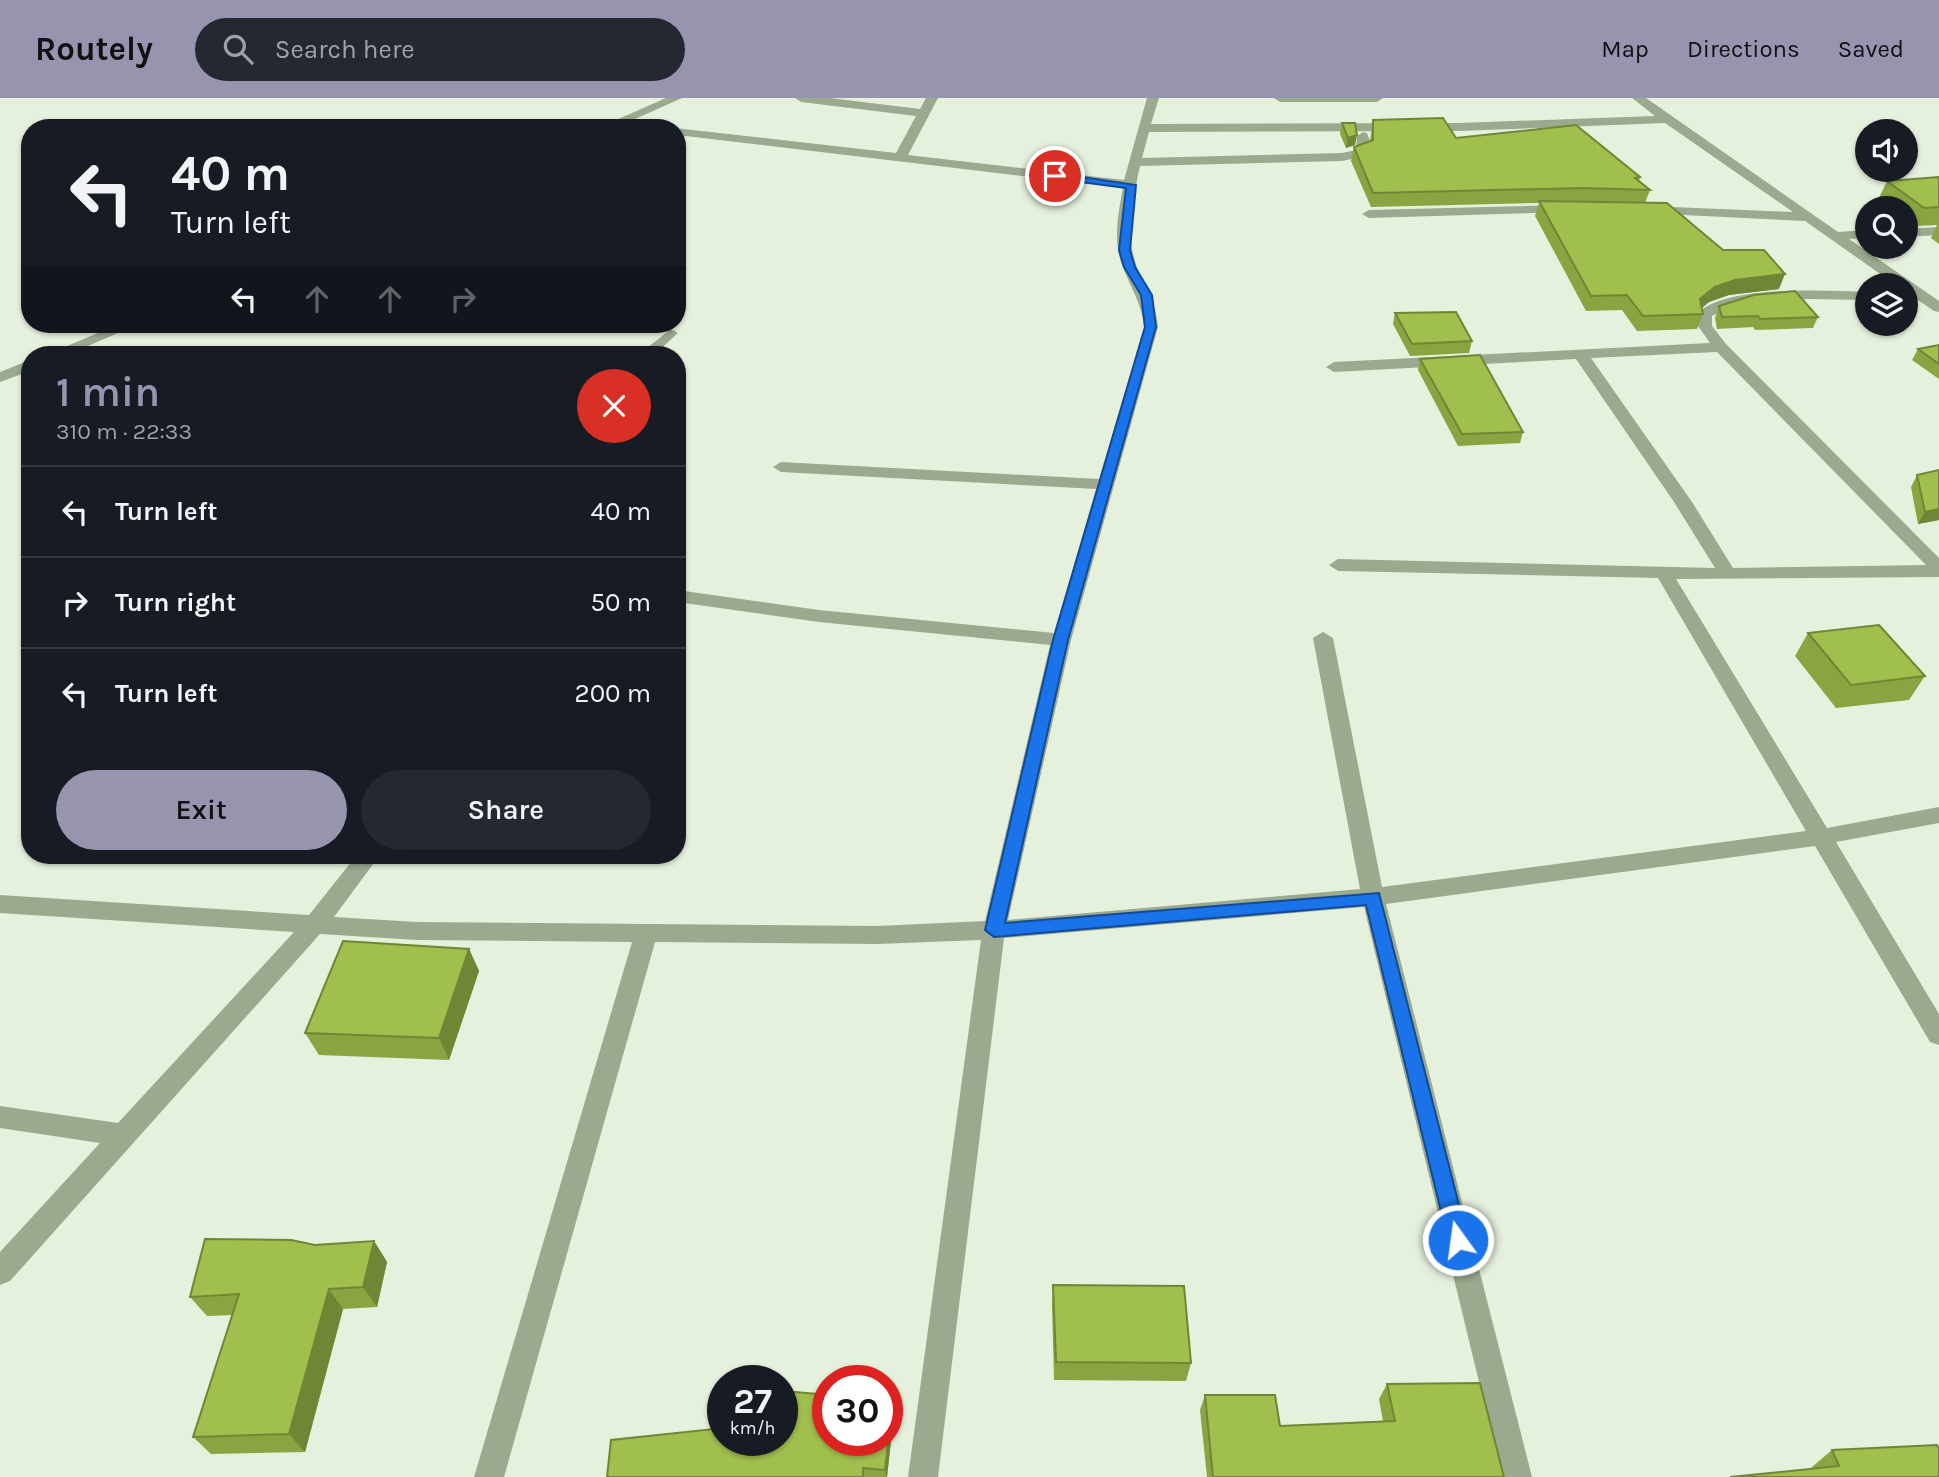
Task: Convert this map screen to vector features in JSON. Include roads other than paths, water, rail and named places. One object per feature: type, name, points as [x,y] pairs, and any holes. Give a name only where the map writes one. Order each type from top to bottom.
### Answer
[{"type":"street","points":[[626,119],[676,98]]},
{"type":"street","points":[[801,98],[923,113]]},
{"type":"street","points":[[901,156],[932,98]]},
{"type":"street","points":[[923,1477],[994,930],[1061,640],[1151,327],[1146,295],[1124,250],[1131,185],[1143,128],[1153,98]]},
{"type":"street","points":[[1280,98],[1377,98]]},
{"type":"street","points":[[1639,98],[1886,273]]},
{"type":"street","points":[[1143,128],[1361,127],[1666,119]]},
{"type":"street","points":[[1136,162],[1342,157],[1364,149],[1361,127]]},
{"type":"street","points":[[686,132],[1131,185]]},
{"type":"street","points":[[1369,214],[1580,208]]},
{"type":"street","points":[[1628,209],[1807,217]]},
{"type":"street","points":[[1918,232],[1939,231]]},
{"type":"street","points":[[1835,236],[1855,235]]},
{"type":"street","points":[[1918,295],[1939,308]]},
{"type":"street","points":[[1855,296],[1754,299],[1717,306],[1704,314],[1705,326],[1721,347],[1939,569]]},
{"type":"street","points":[[77,346],[109,333]]},
{"type":"street","points":[[656,346],[671,333]]},
{"type":"street","points":[[1334,367],[1721,347]]},
{"type":"street","points":[[1581,355],[1683,502],[1728,574]]},
{"type":"street","points":[[0,377],[21,369]]},
{"type":"street","points":[[781,467],[1105,484]]},
{"type":"street","points":[[1338,565],[1728,574],[1939,569]]},
{"type":"street","points":[[1664,573],[1939,1035]]},
{"type":"street","points":[[686,597],[819,615],[1061,640]]},
{"type":"street","points":[[1323,638],[1373,897],[1517,1477]]},
{"type":"street","points":[[0,904],[417,931],[877,935],[994,930],[1373,897],[1820,837],[1939,815]]},
{"type":"street","points":[[0,1272],[126,1136],[314,925],[362,864]]},
{"type":"street","points":[[489,1477],[646,934]]},
{"type":"street","points":[[0,1117],[126,1136]]}]
